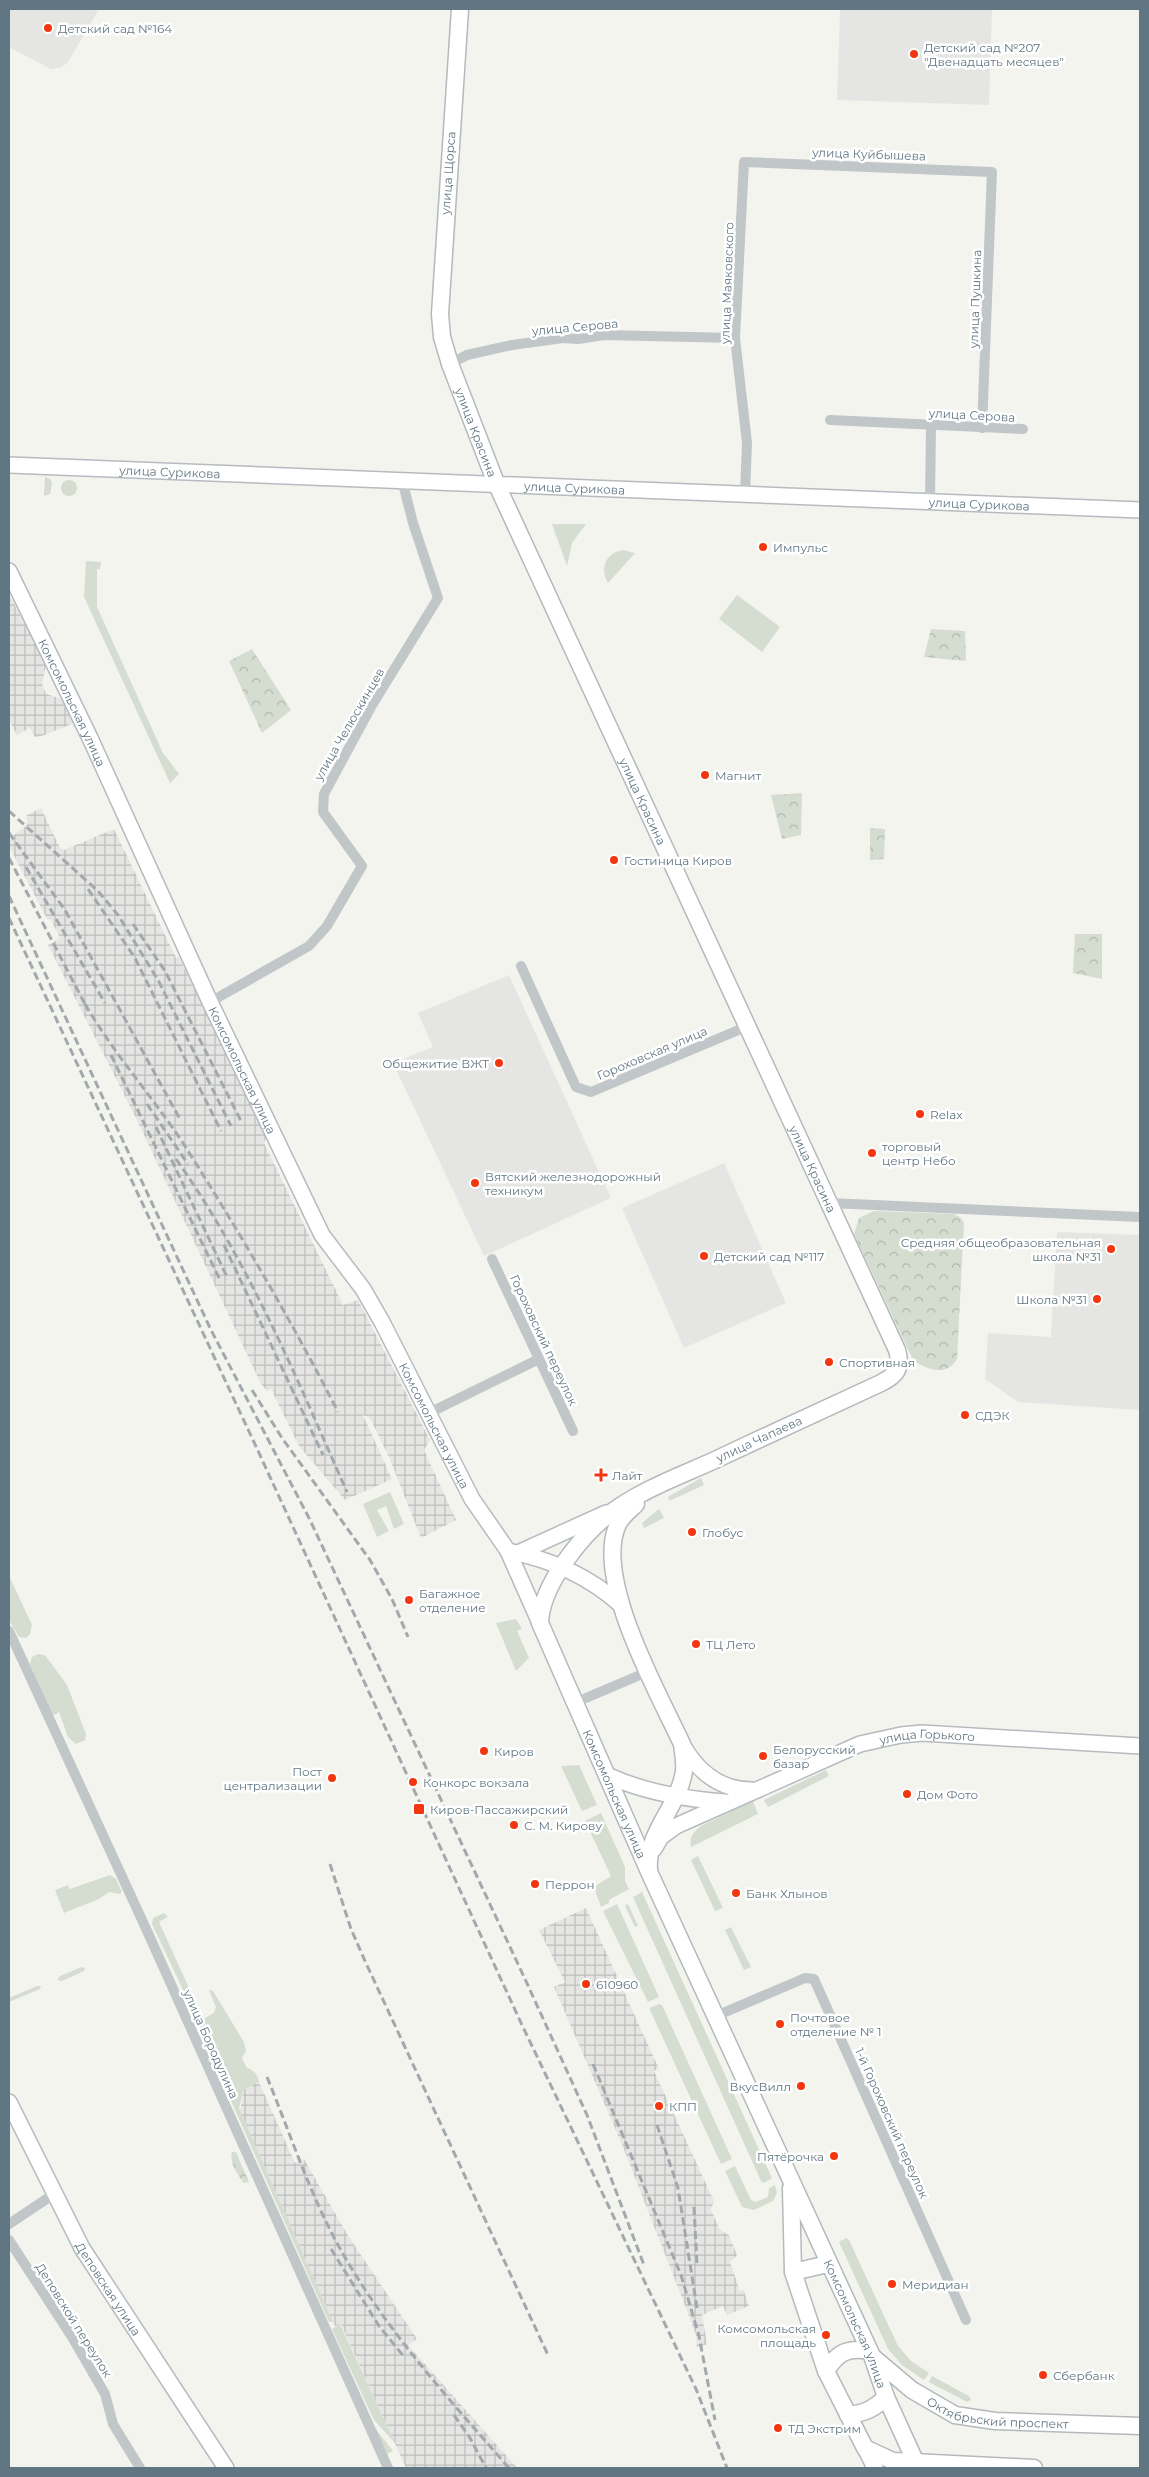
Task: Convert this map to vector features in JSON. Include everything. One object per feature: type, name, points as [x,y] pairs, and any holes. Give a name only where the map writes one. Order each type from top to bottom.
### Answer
[{"type":"main road","name":"улица Щорса","points":[[442,337],[440,314],[442,253],[460,9]]},
{"type":"main road","name":"улица Красина","points":[[442,337],[450,364],[496,483],[897,1350],[900,1361],[899,1370]]},
{"type":"main road","name":"улица Чапаева","points":[[540,1623],[547,1596],[562,1568],[589,1532],[617,1508],[648,1491],[881,1383],[891,1378],[899,1370]]},
{"type":"main road","name":"Комсомольская улица","points":[[648,1491],[619,1522],[614,1534],[612,1567],[621,1605],[682,1744],[684,1771],[676,1795],[654,1835],[649,1868]]},
{"type":"main road","name":"Комсомольская улица","points":[[540,1623],[828,2264],[871,2354],[886,2397],[916,2466]]},
{"type":"main road","name":"Комсомольская улица","points":[[791,2180],[792,2272],[826,2372],[865,2448]]},
{"type":"main road","points":[[792,2272],[828,2264]]},
{"type":"main road","points":[[826,2372],[834,2357],[856,2348],[871,2354]]},
{"type":"main road","name":"Октябрьский проспект","points":[[871,2354],[912,2390],[955,2415],[995,2421],[1140,2426]]},
{"type":"main road","points":[[848,2414],[865,2413],[876,2408],[886,2397]]},
{"type":"main road","points":[[865,2448],[893,2461],[916,2466],[1034,2468]]},
{"type":"street","name":"улица Куйбышева","points":[[744,162],[992,172]]},
{"type":"street","name":"улица Маяковского","points":[[744,162],[736,338],[747,443],[745,494]]},
{"type":"street","name":"улица Пушкина","points":[[982,428],[992,172]]},
{"type":"street","name":"улица Серова","points":[[450,364],[467,355],[484,351],[563,338],[578,339],[604,335],[736,338]]},
{"type":"street","name":"улица Серова","points":[[830,420],[1023,429]]},
{"type":"street","points":[[930,501],[931,425]]},
{"type":"street","name":"улица Сурикова","points":[[9,466],[496,483],[1140,510]]},
{"type":"street","name":"улица Челюскинцев","points":[[210,1002],[309,946],[327,926],[362,866],[324,812],[324,794],[371,707],[438,598],[413,523],[402,480]]},
{"type":"street","name":"Комсомольская улица","points":[[9,572],[90,738],[210,1002],[322,1234],[363,1289],[472,1499],[513,1552],[540,1623]]},
{"type":"street","name":"Гороховская улица","points":[[521,966],[576,1087],[591,1092],[748,1026]]},
{"type":"street","points":[[830,1203],[1140,1217]]},
{"type":"street","name":"Гороховский переулок","points":[[492,1259],[573,1430]]},
{"type":"street","points":[[429,1413],[539,1359]]},
{"type":"street","name":"улица Чапаева","points":[[513,1552],[617,1508]]},
{"type":"street","name":"Комсомольская улица","points":[[513,1552],[562,1568],[598,1585],[621,1605]]},
{"type":"street","name":"улица Бородулина","points":[[9,1631],[138,1910],[388,2468]]},
{"type":"street","points":[[586,1698],[640,1675]]},
{"type":"street","name":"улица Горького","points":[[649,1868],[655,1846],[661,1837],[676,1826],[753,1790],[860,1744],[901,1735],[922,1734],[1140,1746]]},
{"type":"street","name":"Комсомольская улица","points":[[682,1744],[699,1768],[711,1778],[736,1789],[753,1790]]},
{"type":"street","points":[[607,1775],[638,1787],[727,1803]]},
{"type":"street","name":"1-й Гороховский переулок","points":[[716,2016],[805,1978],[814,1979],[966,2320]]},
{"type":"street","name":"Деповская улица","points":[[9,2102],[82,2248],[226,2468]]},
{"type":"street","points":[[9,2224],[54,2194]]},
{"type":"street","name":"Деповской переулок","points":[[9,2240],[72,2337],[105,2394],[112,2424],[140,2468]]},
{"type":"street","name":"Комсомольская улица","points":[[865,2448],[875,2468]]},
{"type":"shaded area","name":"Детский сад №164","points":[[9,9],[99,9],[68,62],[60,68],[51,69],[9,47]]},
{"type":"shaded area","name":"Детский сад №207 \"Двенадцать месяцев\"","points":[[840,9],[992,9],[989,105],[837,100]]},
{"type":"shaded area","points":[[9,594],[46,665],[42,684],[46,694],[62,699],[74,723],[39,737],[35,737],[30,728],[17,735],[9,720]]},
{"type":"shaded area","points":[[41,808],[60,848],[64,850],[114,829],[176,958],[179,957],[266,1137],[264,1143],[343,1305],[358,1300],[430,1440],[424,1450],[456,1520],[421,1538],[389,1457],[370,1418],[363,1415],[392,1479],[345,1500],[299,1446],[271,1389],[267,1391],[261,1384],[137,1120],[48,945],[60,938],[51,920],[47,919],[9,846],[9,839],[27,825],[27,815]]},
{"type":"shaded area","points":[[509,975],[611,1198],[484,1256],[393,1063],[433,1047],[418,1013]]},
{"type":"shaded area","name":"Детский сад №117","points":[[724,1163],[786,1303],[684,1348],[622,1208]]},
{"type":"shaded area","name":"Школа №31","points":[[1057,1232],[1140,1235],[1140,1410],[1018,1402],[985,1379],[988,1333],[1051,1337]]},
{"type":"shaded area","points":[[586,1908],[659,2069],[654,2071],[714,2201],[711,2210],[720,2230],[729,2235],[737,2255],[730,2262],[740,2291],[743,2289],[749,2306],[727,2315],[723,2306],[702,2315],[707,2344],[697,2348],[696,2335],[621,2142],[554,1987],[565,1982],[539,1930]]},
{"type":"shaded area","points":[[259,2082],[295,2163],[304,2159],[347,2234],[417,2339],[408,2345],[517,2468],[406,2468],[341,2324],[335,2326],[333,2322],[240,2111],[244,2089]]},
{"type":"green space","points":[[45,477],[50,479],[52,483],[50,494],[44,496]]},
{"type":"green space","points":[[66,480],[72,480],[77,485],[75,494],[66,496],[61,491],[61,485]]},
{"type":"green space","points":[[552,524],[586,524],[572,543],[567,566]]},
{"type":"green space","points":[[623,550],[635,553],[608,583],[604,572],[606,562],[612,554]]},
{"type":"green space","points":[[86,561],[101,562],[100,569],[97,569],[97,607],[163,753],[179,774],[170,783],[84,597]]},
{"type":"green space","points":[[737,595],[780,627],[762,652],[719,619]]},
{"type":"green space","points":[[931,629],[965,631],[966,661],[924,657]]},
{"type":"green space","points":[[252,649],[291,710],[262,733],[229,661]]},
{"type":"green space","points":[[802,793],[801,835],[782,839],[771,795]]},
{"type":"green space","points":[[870,828],[885,829],[884,859],[870,860]]},
{"type":"green space","points":[[1075,934],[1102,934],[1102,979],[1073,973]]},
{"type":"green space","points":[[874,1211],[954,1214],[960,1217],[964,1223],[957,1359],[948,1368],[942,1370],[930,1369],[913,1360],[854,1234],[859,1218]]},
{"type":"green space","points":[[701,1478],[704,1485],[669,1501],[668,1497]]},
{"type":"green space","points":[[390,1492],[404,1524],[394,1529],[386,1506],[377,1510],[389,1531],[377,1537],[363,1504]]},
{"type":"green space","points":[[659,1509],[664,1518],[644,1528],[642,1523]]},
{"type":"green space","points":[[9,1576],[32,1625],[30,1634],[26,1638],[19,1637],[9,1620]]},
{"type":"green space","points":[[516,1619],[522,1629],[517,1631],[529,1658],[516,1671],[496,1623]]},
{"type":"green space","points":[[38,1654],[45,1655],[67,1685],[86,1734],[85,1740],[76,1744],[68,1737],[59,1712],[55,1715],[52,1714],[30,1664],[32,1657]]},
{"type":"green space","points":[[579,1765],[597,1805],[582,1811],[561,1766]]},
{"type":"green space","points":[[826,1770],[829,1776],[768,1807],[764,1800]]},
{"type":"green space","points":[[753,1801],[758,1814],[691,1847],[692,1835],[701,1826]]},
{"type":"green space","points":[[601,1813],[625,1867],[625,1881],[629,1889],[609,1900],[609,1903],[601,1907],[594,1887],[611,1876],[585,1821]]},
{"type":"green space","points":[[698,1856],[723,1908],[715,1911],[691,1860]]},
{"type":"green space","points":[[110,1875],[116,1879],[122,1892],[119,1894],[109,1892],[99,1899],[64,1913],[55,1890],[68,1885],[70,1889]]},
{"type":"green space","points":[[642,1892],[772,2178],[764,2183],[761,2181],[633,1897]]},
{"type":"green space","points":[[617,1904],[659,1997],[648,2002],[603,1911]]},
{"type":"green space","points":[[628,1904],[638,1926],[635,1927],[625,1906]]},
{"type":"green space","points":[[164,1913],[168,1917],[159,1922],[199,2010],[194,2013],[152,1924],[153,1918]]},
{"type":"green space","points":[[731,1927],[751,1967],[744,1970],[725,1930]]},
{"type":"green space","points":[[82,1967],[85,1968],[84,1971],[62,1981],[57,1980],[60,1976]]},
{"type":"green space","points":[[41,1986],[40,1989],[9,2002],[9,1998]]},
{"type":"green space","points":[[209,1990],[213,1991],[244,2042],[246,2051],[242,2058],[247,2068],[254,2072],[259,2082],[244,2089],[239,2108],[333,2322],[329,2322],[201,2033],[199,2025],[201,2020],[214,2013],[216,2007]]},
{"type":"green space","points":[[659,2004],[662,2005],[732,2159],[721,2164],[650,2010],[650,2008]]},
{"type":"green space","points":[[232,2152],[236,2152],[249,2182],[244,2183],[236,2172],[231,2156]]},
{"type":"green space","points":[[735,2166],[751,2200],[756,2202],[768,2197],[769,2188],[775,2185],[777,2193],[773,2201],[754,2210],[742,2207],[725,2171]]},
{"type":"green space","points":[[846,2238],[849,2240],[898,2346],[911,2361],[929,2373],[924,2380],[902,2365],[888,2349],[839,2242]]},
{"type":"green space","points":[[340,2324],[395,2443],[374,2420],[332,2329]]},
{"type":"green space","points":[[932,2376],[969,2396],[971,2400],[967,2402],[929,2382]]},
{"type":"green space","points":[[374,2427],[393,2451],[387,2454]]},
{"type":"railway","points":[[9,811],[98,891],[118,915],[158,980],[231,1126]]},
{"type":"railway","points":[[9,833],[65,910],[181,1121]]},
{"type":"railway","points":[[9,858],[88,1010]]},
{"type":"railway","points":[[26,867],[105,1003]]},
{"type":"railway","points":[[88,889],[135,958],[221,1131]]},
{"type":"railway","points":[[9,896],[211,1330],[310,1520],[525,1979],[587,2115],[644,2265]]},
{"type":"railway","points":[[9,918],[253,1440],[522,2025],[696,2389],[727,2468]]},
{"type":"railway","points":[[133,924],[165,971],[241,1121]]},
{"type":"railway","points":[[85,1004],[108,1040],[171,1126],[204,1176],[283,1310],[338,1412]]},
{"type":"railway","points":[[111,1055],[221,1282]]},
{"type":"railway","points":[[147,1104],[188,1164]]},
{"type":"railway","points":[[156,1127],[228,1279]]},
{"type":"railway","points":[[176,1159],[202,1198],[249,1279],[290,1363],[347,1492]]},
{"type":"railway","points":[[224,1245],[323,1455]]},
{"type":"railway","points":[[252,1390],[282,1438],[370,1560],[392,1599],[408,1637]]},
{"type":"railway","points":[[330,1864],[351,1929],[365,1961],[548,2355]]},
{"type":"railway","points":[[593,2064],[681,2275],[699,2336],[715,2420]]},
{"type":"railway","points":[[267,2077],[318,2204],[356,2276],[375,2305],[418,2361],[509,2468]]},
{"type":"railway","points":[[657,2125],[678,2188],[697,2308]]},
{"type":"railway","points":[[694,2207],[697,2265]]},
{"type":"railway","points":[[331,2249],[379,2326],[405,2358]]},
{"type":"railway","points":[[454,2415],[470,2438],[486,2468]]},
{"type":"place","name":"Детский сад №164","points":[[48,28]]},
{"type":"place","name":"Детский сад №207 \"Двенадцать месяцев\"","points":[[914,54]]},
{"type":"place","name":"Импульс","points":[[763,547]]},
{"type":"place","name":"Магнит","points":[[705,775]]},
{"type":"place","name":"Гостиница Киров","points":[[614,860]]},
{"type":"place","name":"Общежитие ВЖТ","points":[[499,1063]]},
{"type":"place","name":"Relax","points":[[920,1114]]},
{"type":"place","name":"торговый центр Небо","points":[[872,1153]]},
{"type":"place","name":"Вятский железнодорожный техникум","points":[[475,1183]]},
{"type":"place","name":"Средняя общеобразовательная школа №31","points":[[1111,1249]]},
{"type":"place","name":"Детский сад №117","points":[[704,1256]]},
{"type":"place","name":"Школа №31","points":[[1097,1299]]},
{"type":"place","name":"Спортивная","points":[[829,1362]]},
{"type":"place","name":"СДЭК","points":[[965,1415]]},
{"type":"place","name":"Лайт","points":[[601,1475]]},
{"type":"place","name":"Глобус","points":[[692,1532]]},
{"type":"place","name":"Багажное отделение","points":[[409,1600]]},
{"type":"place","name":"ТЦ Лето","points":[[696,1644]]},
{"type":"place","name":"Киров","points":[[484,1751]]},
{"type":"place","name":"Белорусский базар","points":[[763,1756]]},
{"type":"place","name":"Пост централизации","points":[[332,1778]]},
{"type":"place","name":"Конкорс вокзала","points":[[413,1782]]},
{"type":"place","name":"Дом Фото","points":[[907,1794]]},
{"type":"place","name":"Киров-Пассажирский","points":[[419,1809]]},
{"type":"place","name":"С. М. Кирову","points":[[514,1825]]},
{"type":"place","name":"Перрон","points":[[535,1884]]},
{"type":"place","name":"Банк Хлынов","points":[[736,1893]]},
{"type":"place","name":"610960","points":[[586,1984]]},
{"type":"place","name":"Почтовое отделение № 1","points":[[780,2024]]},
{"type":"place","name":"ВкусВилл","points":[[801,2086]]},
{"type":"place","name":"КПП","points":[[659,2106]]},
{"type":"place","name":"Пятёрочка","points":[[834,2156]]},
{"type":"place","name":"Меридиан","points":[[892,2284]]},
{"type":"place","name":"Комсомольская площадь","points":[[826,2335]]},
{"type":"place","name":"Сбербанк","points":[[1043,2375]]},
{"type":"place","name":"ТД Экстрим","points":[[778,2428]]}]
